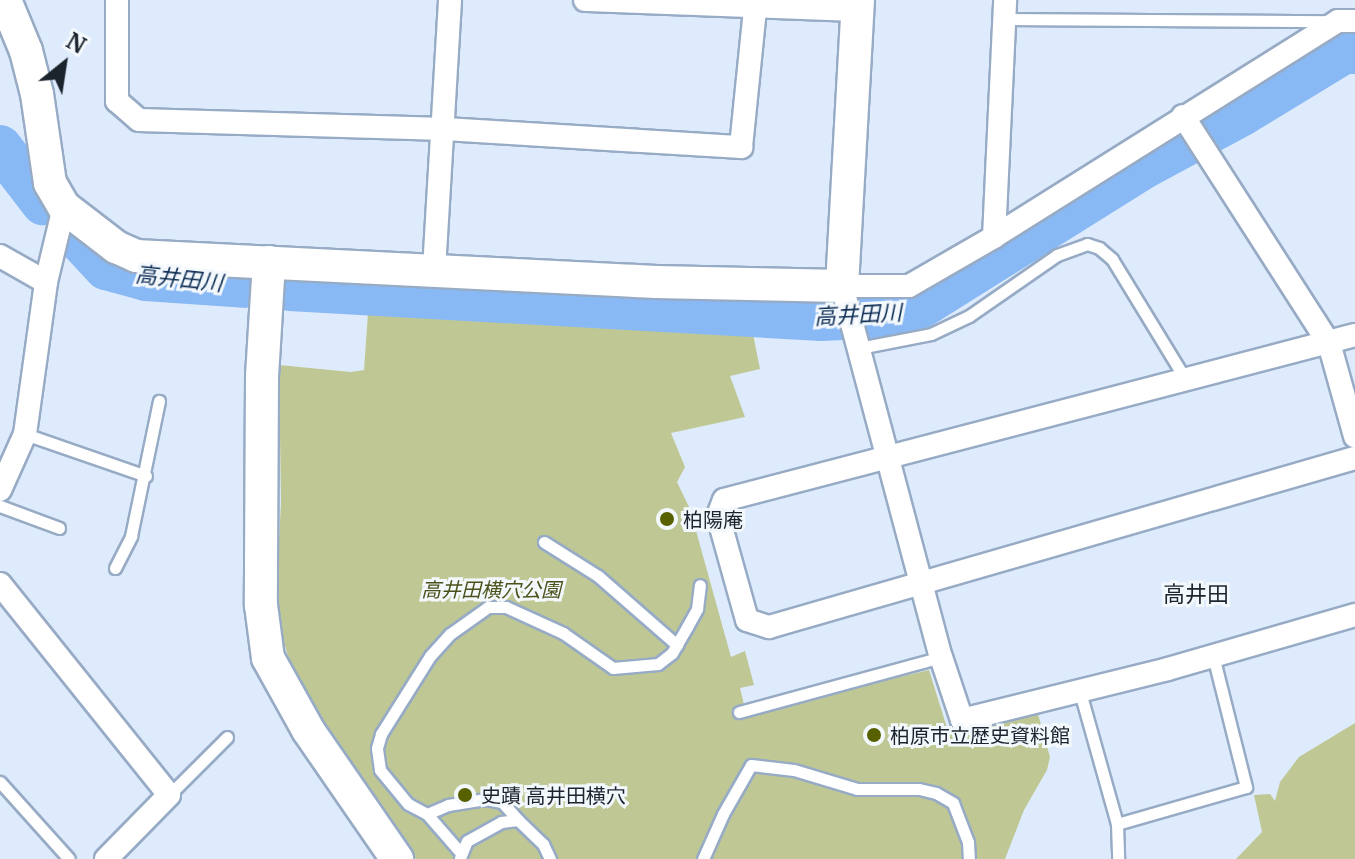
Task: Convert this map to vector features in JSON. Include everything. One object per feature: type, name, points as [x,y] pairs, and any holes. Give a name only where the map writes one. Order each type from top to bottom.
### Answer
[{"type":"street","points":[[5,0],[26,51],[37,94],[50,183],[64,207],[116,247],[136,256],[656,282],[851,318],[994,237],[1193,132],[1346,21]]},
{"type":"street","points":[[117,0],[117,101],[139,120],[445,129],[741,147],[756,4]]},
{"type":"street","points":[[434,270],[445,129],[450,0]]},
{"type":"street","points":[[585,0],[858,5],[851,318],[941,657],[962,720],[1080,692],[1355,615]]},
{"type":"street","points":[[994,237],[1005,9]]},
{"type":"street","points":[[1193,132],[1329,343],[1355,436]]},
{"type":"street","points":[[0,490],[25,434],[46,282],[64,207]]},
{"type":"street","points":[[0,256],[46,282]]},
{"type":"street","points":[[269,262],[262,377],[261,590],[268,658],[308,730],[397,859]]},
{"type":"street","points":[[1355,335],[724,500],[718,516],[747,620],[769,627],[1355,458]]},
{"type":"street","points":[[0,584],[169,795],[106,859]]},
{"type":"street","points":[[0,603],[31,623]]},
{"type":"lane","points":[[1005,9],[1346,21]]},
{"type":"lane","points":[[851,318],[931,334],[969,316],[1057,255],[1087,244],[1099,248],[1112,259],[1186,380]]},
{"type":"lane","points":[[115,568],[131,536],[146,476],[159,401]]},
{"type":"lane","points":[[25,434],[146,476]]},
{"type":"lane","points":[[0,506],[59,528]]},
{"type":"lane","points":[[544,542],[598,576],[677,645]]},
{"type":"lane","points":[[518,820],[501,822],[467,841],[460,855],[427,814],[408,804],[380,770],[377,748],[381,734],[430,656],[472,616],[488,607],[506,607],[563,633],[613,668],[658,664],[677,645],[697,609],[700,585]]},
{"type":"lane","points":[[1117,824],[1246,787],[1213,656]]},
{"type":"lane","points":[[739,712],[941,657]]},
{"type":"lane","points":[[1080,692],[1117,824],[1118,859]]},
{"type":"lane","points":[[169,795],[227,737]]},
{"type":"lane","points":[[703,859],[723,814],[751,765],[794,770],[857,789],[919,789],[936,793],[953,803],[968,842],[969,859]]},
{"type":"lane","points":[[0,782],[69,859]]},
{"type":"lane","points":[[427,814],[448,805],[486,799],[502,802],[543,844],[550,859]]},
{"type":"green space","name":"高井田横穴公園","points":[[368,313],[555,317],[638,327],[752,329],[760,369],[730,376],[745,417],[671,433],[685,467],[677,482],[690,509],[731,657],[745,651],[754,685],[740,688],[746,713],[929,670],[948,731],[1038,714],[1050,757],[1047,770],[1024,810],[1005,859],[416,859],[304,691],[293,672],[280,630],[277,576],[281,503],[279,365],[351,372],[364,370]]},
{"type":"green space","points":[[1355,723],[1355,859],[1236,859],[1262,832],[1254,795],[1270,794],[1275,801],[1280,782],[1299,757]]},
{"type":"waterway","name":"高井田川","points":[[290,289],[821,319],[907,315],[1142,168],[1242,114],[1344,52],[1355,52]]},
{"type":"waterway","name":"高井田川","points":[[0,147],[43,203]]},
{"type":"waterway","name":"高井田川","points":[[78,238],[106,268],[146,279],[245,286]]},
{"type":"place","name":"柏陽庵","points":[[667,519]]},
{"type":"place","name":"柏原市立歴史資料館","points":[[874,735]]},
{"type":"place","name":"史蹟 高井田横穴","points":[[465,795]]},
{"type":"district","name":"高井田","points":[[1196,595]]}]
